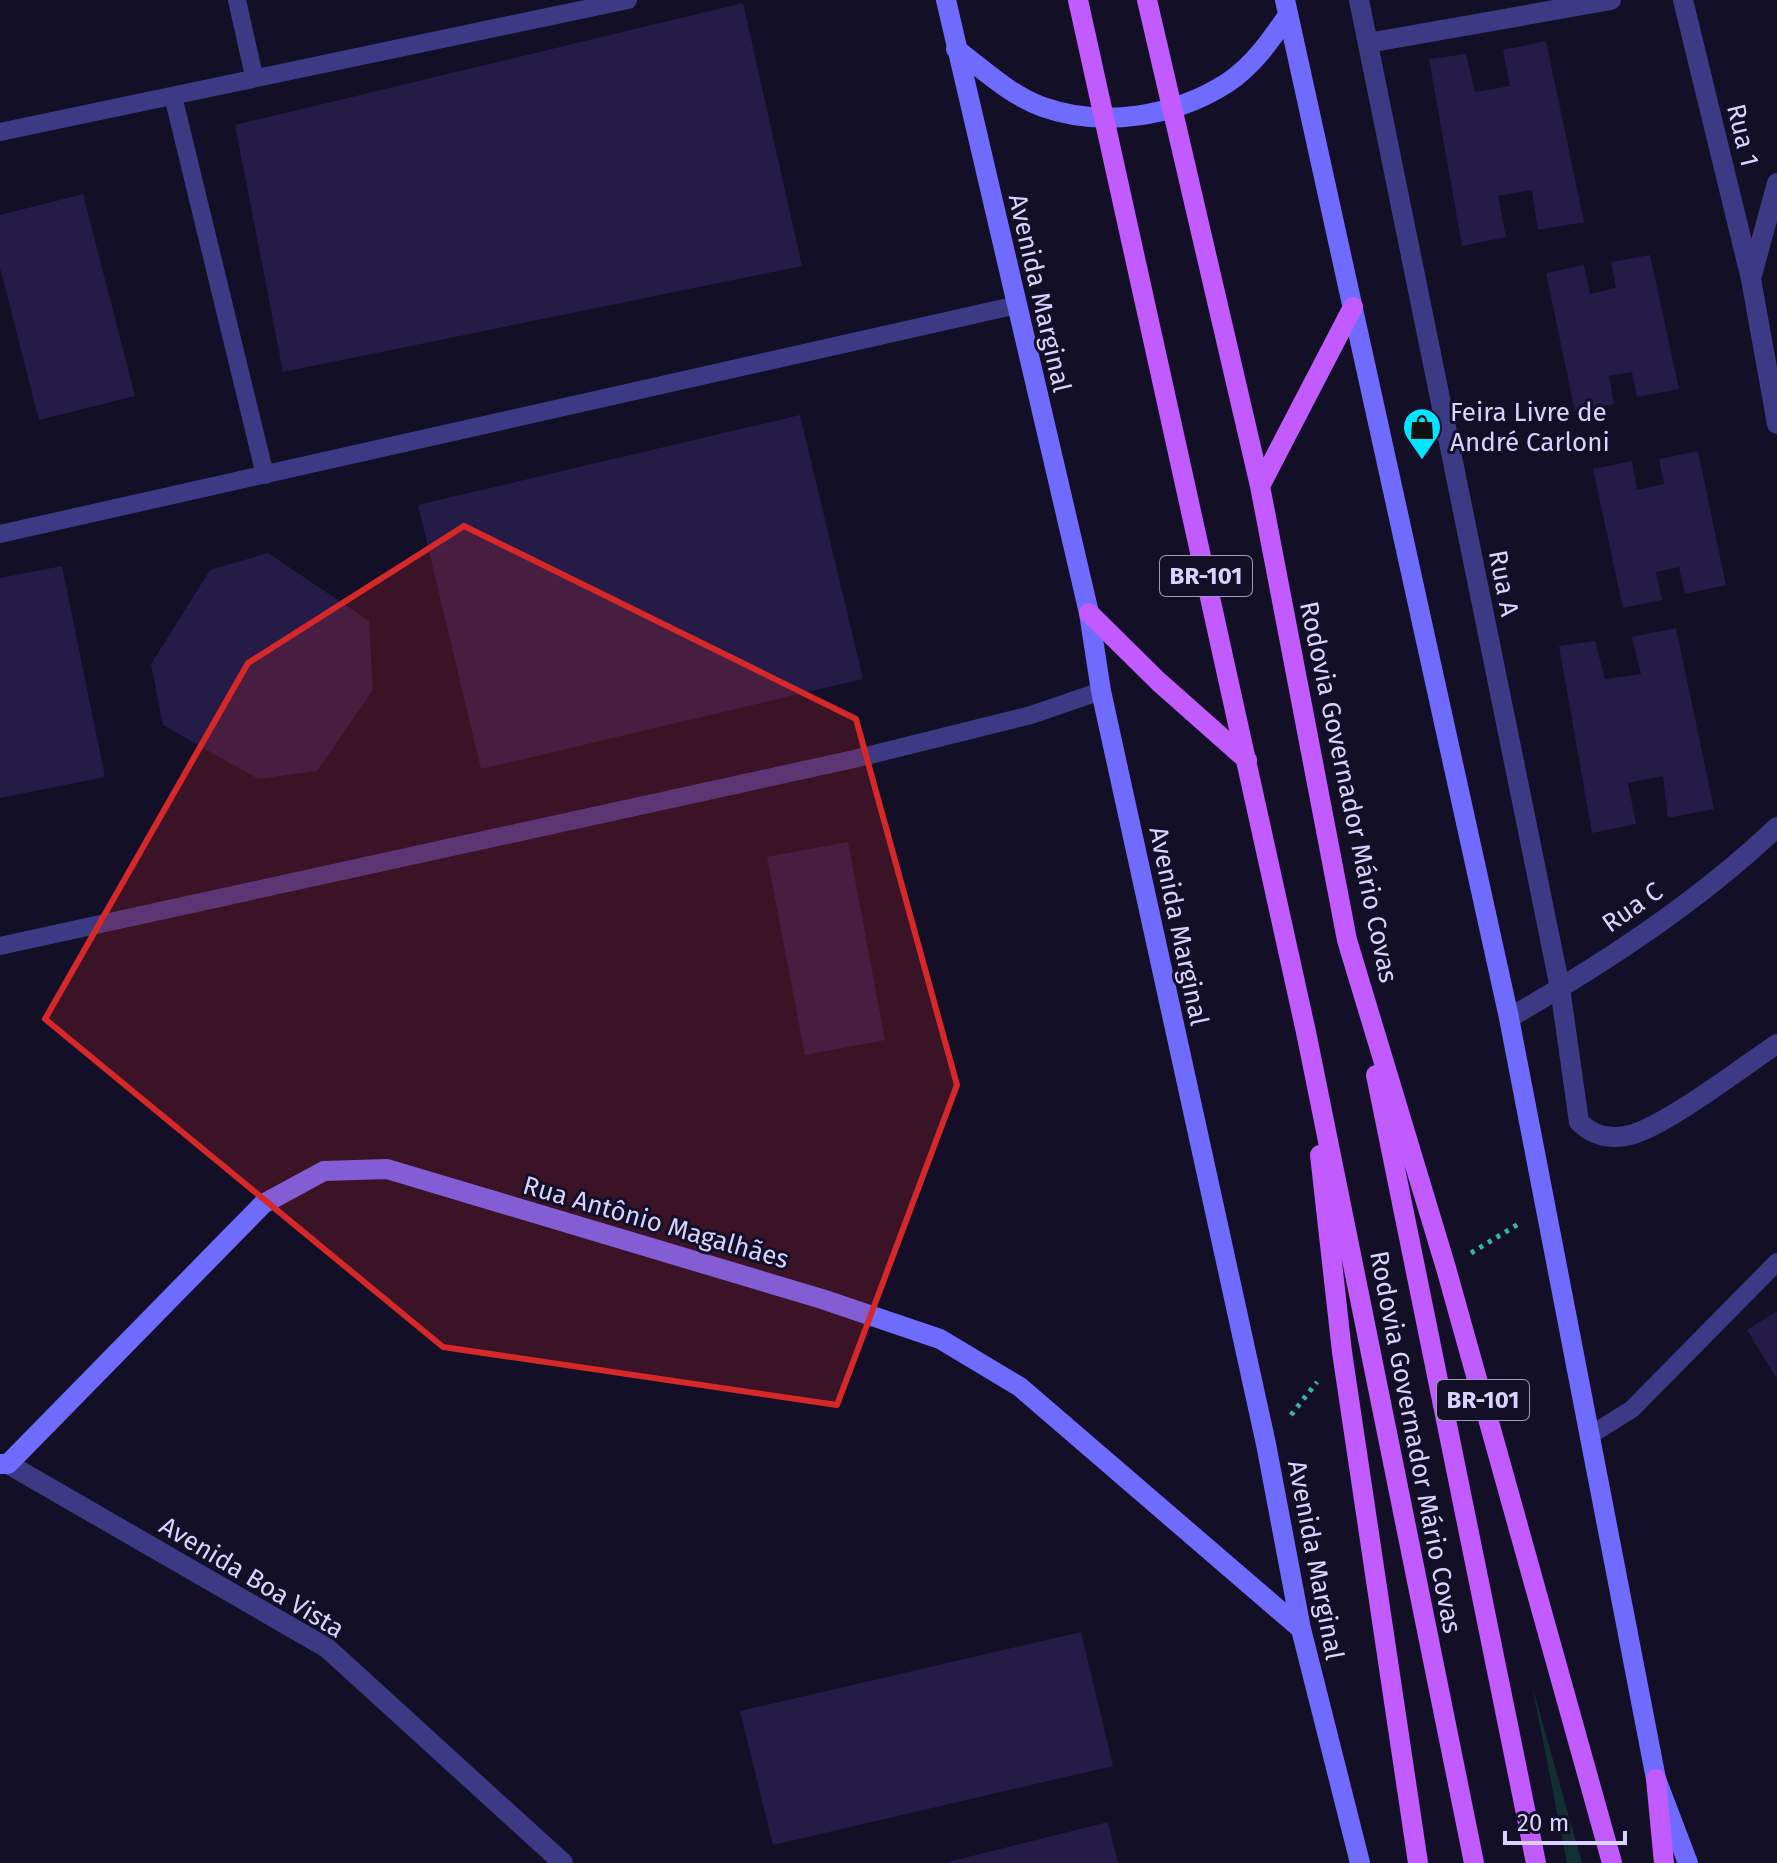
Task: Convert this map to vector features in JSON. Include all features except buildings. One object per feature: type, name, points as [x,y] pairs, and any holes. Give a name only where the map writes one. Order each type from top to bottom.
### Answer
[{"type":"main road","name":"Rodovia Governador Mário Covas","points":[[1078,0],[1306,1032],[1474,1863]]},
{"type":"main road","name":"Rodovia Governador Mário Covas","points":[[1147,0],[1260,486],[1347,940],[1446,1268],[1612,1863]]},
{"type":"main road","points":[[1260,486],[1353,307]]},
{"type":"main road","points":[[1089,613],[1247,760]]},
{"type":"main road","points":[[1347,940],[1536,1863]]},
{"type":"main road","points":[[1306,1032],[1342,1352],[1418,1863]]},
{"type":"main road","points":[[1656,1779],[1664,1863]]},
{"type":"street","name":"Avenida Marginal","points":[[946,0],[1089,613],[1101,691],[1266,1444],[1301,1629],[1360,1863]]},
{"type":"street","name":"Rua A","points":[[1359,0],[1560,988],[1579,1122],[1602,1137],[1631,1135],[1663,1119],[1777,1044]]},
{"type":"street","points":[[1368,43],[1611,0]]},
{"type":"street","name":"Rua 1","points":[[1683,0],[1751,279],[1777,424]]},
{"type":"street","points":[[956,49],[1005,87],[1042,107],[1104,120],[1170,109],[1227,83],[1262,53],[1287,8]]},
{"type":"street","points":[[1287,8],[1509,1018],[1656,1779],[1688,1863]]},
{"type":"street","points":[[1751,279],[1777,183]]},
{"type":"street","name":"Rua C","points":[[1509,1018],[1560,988],[1662,919],[1745,857],[1777,827]]},
{"type":"street","name":"Rua Antônio Magalhães","points":[[4,1464],[263,1204],[324,1171],[387,1169],[822,1299],[940,1339],[1020,1387],[1301,1629]]},
{"type":"street","name":"Avenida Boa Vista","points":[[4,1464],[327,1648],[563,1863]]},
{"type":"lane","points":[[237,0],[254,76]]},
{"type":"lane","points":[[0,132],[254,76],[628,0]]},
{"type":"lane","points":[[173,96],[265,475]]},
{"type":"lane","points":[[0,534],[1017,305]]},
{"type":"lane","points":[[0,946],[854,759],[1031,715],[1101,691]]},
{"type":"lane","points":[[1589,1436],[1632,1409],[1777,1262]]},
{"type":"highlighted area","points":[[464,526],[856,719],[957,1085],[837,1405],[443,1347],[45,1019],[248,663]]},
{"type":"green space","points":[[1532,1685],[1582,1863],[1567,1863]]},
{"type":"place","name":"Feira Livre de André Carloni","points":[[1422,461]]}]
